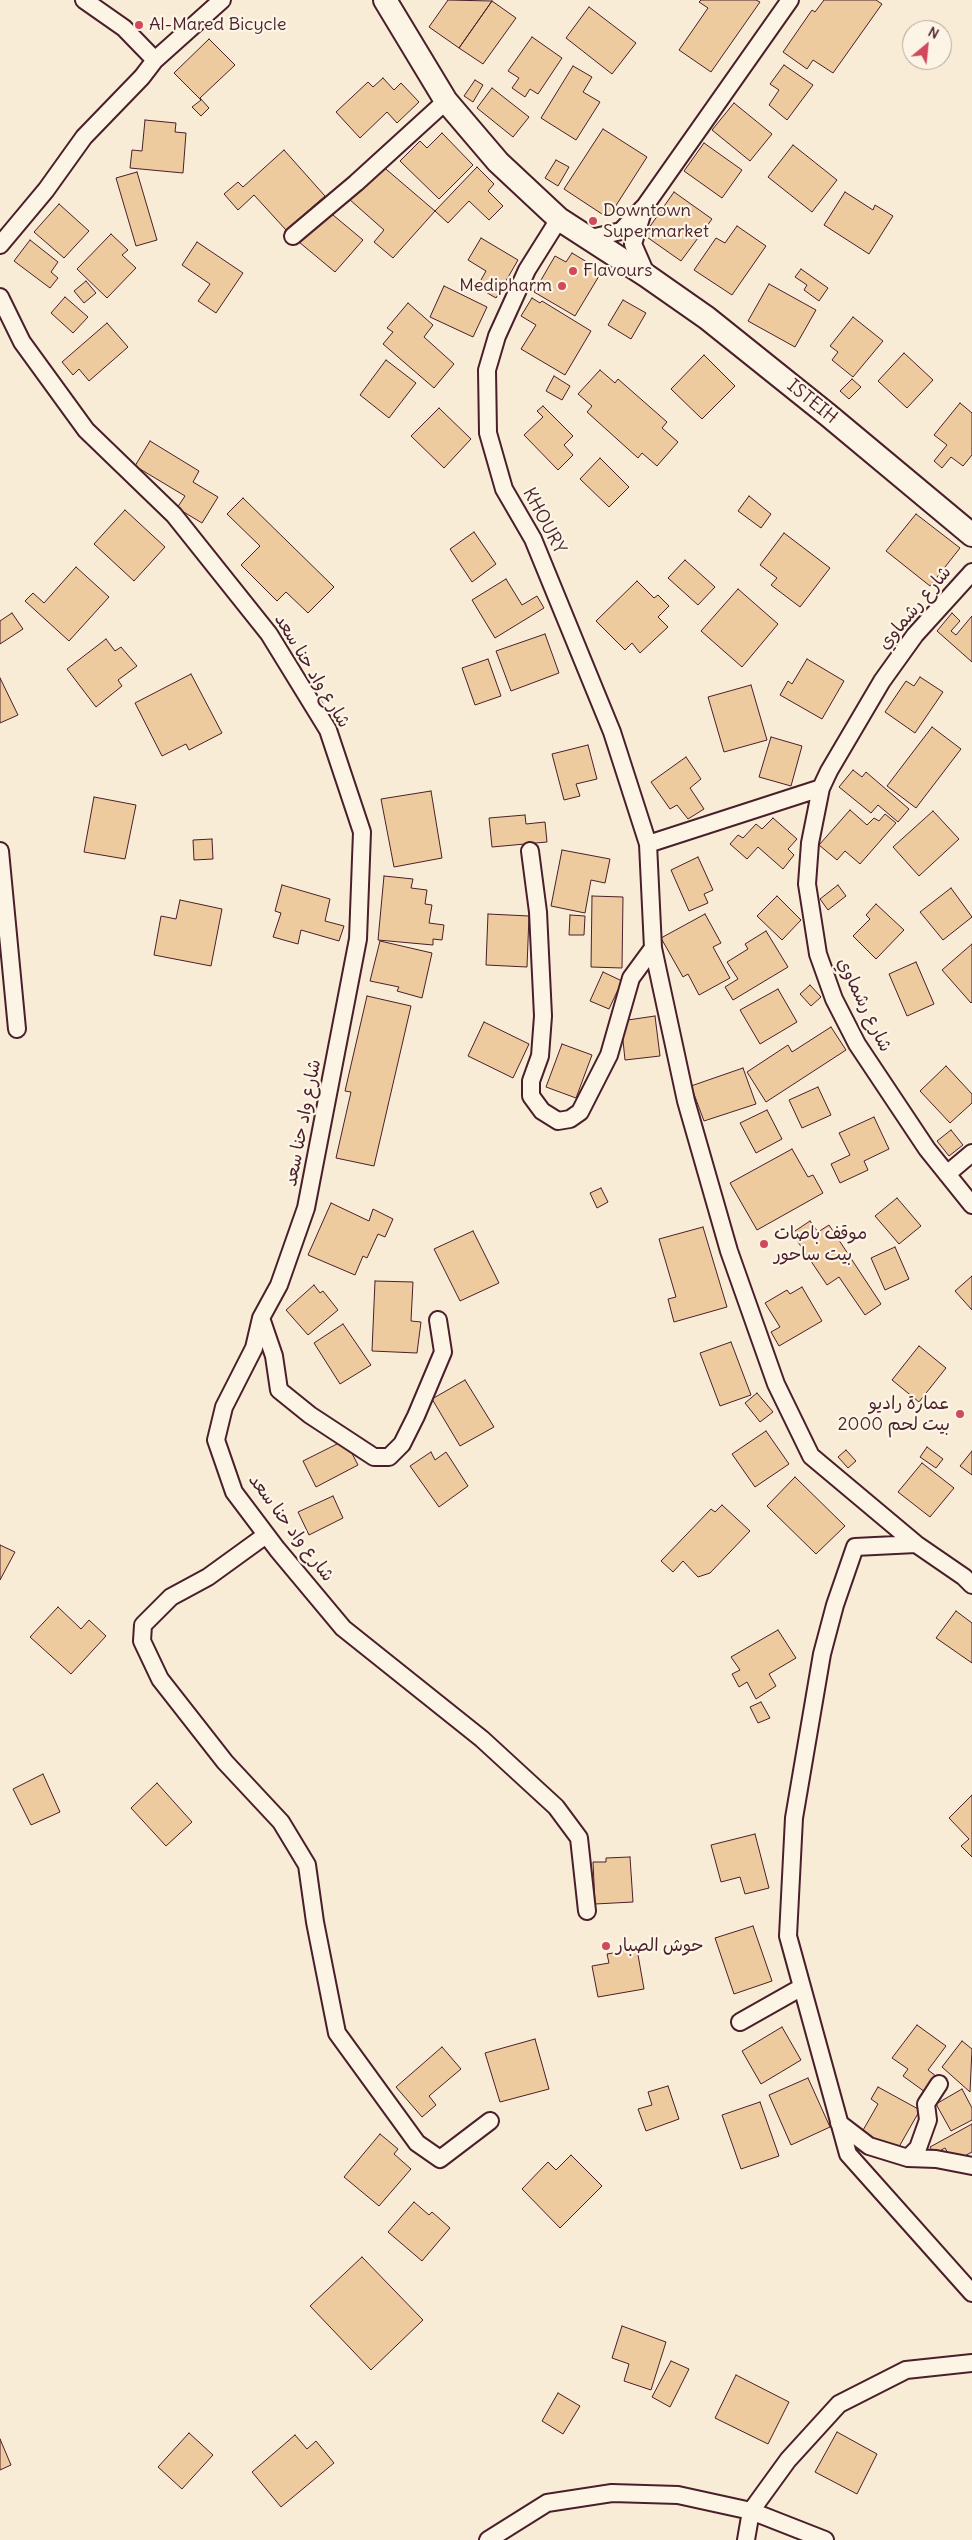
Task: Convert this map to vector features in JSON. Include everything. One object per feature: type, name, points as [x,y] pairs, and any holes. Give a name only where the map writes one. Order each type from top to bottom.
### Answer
[{"type":"street","points":[[84,0],[124,28],[155,60]]},
{"type":"street","points":[[0,245],[46,190],[84,137],[142,77],[155,60],[222,0]]},
{"type":"street","name":"ISTEIH","points":[[385,0],[446,101],[498,162],[559,219],[587,239],[647,276],[707,318],[828,414],[972,535]]},
{"type":"street","points":[[587,239],[621,231],[645,206],[790,0]]},
{"type":"street","points":[[293,236],[356,183],[446,101]]},
{"type":"street","points":[[645,206],[634,244],[647,276]]},
{"type":"street","name":"KHOURY","points":[[559,219],[527,270],[497,336],[486,370],[488,433],[504,489],[533,539],[612,732],[648,844],[653,948],[688,1111],[729,1251],[776,1384],[811,1456],[916,1544],[969,1578]]},
{"type":"street","name":"شارع واد حنا سعد","points":[[0,297],[22,342],[86,430],[174,515],[269,634],[328,730],[362,832],[358,939],[306,1208],[279,1284],[261,1318],[254,1348],[224,1407],[216,1440],[234,1492],[266,1535],[343,1628],[482,1739],[556,1807],[579,1838],[587,1911]]},
{"type":"street","name":"شارع رشماوي","points":[[972,572],[915,635],[882,681],[829,771],[822,788],[810,843],[807,884],[818,954],[834,999],[857,1044],[927,1149],[972,1205]]},
{"type":"street","points":[[648,844],[822,788]]},
{"type":"street","points":[[530,851],[538,912],[543,1016],[540,1056],[531,1081],[531,1096],[542,1111],[558,1121],[570,1120],[580,1112],[609,1055],[631,978],[653,948]]},
{"type":"street","points":[[0,852],[17,1029]]},
{"type":"street","points":[[947,1174],[972,1153]]},
{"type":"street","points":[[261,1318],[274,1356],[279,1390],[334,1431],[374,1457],[389,1457],[402,1444],[444,1352],[438,1320]]},
{"type":"street","points":[[266,1535],[208,1576],[171,1597],[143,1625],[142,1641],[160,1679],[225,1762],[281,1822],[307,1865],[315,1922],[337,2033],[411,2136],[417,2143],[440,2159],[490,2121]]},
{"type":"street","points":[[916,1544],[855,1547],[834,1605],[822,1654],[794,1818],[788,1936],[848,2154],[972,2293]]},
{"type":"street","points":[[740,2022],[802,1987]]},
{"type":"street","points":[[908,2158],[918,2148],[928,2120],[926,2104],[939,2084]]},
{"type":"street","points":[[839,2123],[869,2146],[908,2158],[936,2158],[972,2166]]},
{"type":"street","points":[[746,2540],[752,2511],[788,2460],[839,2404],[906,2370],[972,2364]]},
{"type":"street","points":[[488,2540],[547,2503],[612,2493],[678,2495],[752,2511],[825,2540]]},
{"type":"building","points":[[448,0],[492,1],[459,48],[429,27]]},
{"type":"building","points":[[701,0],[756,0],[760,2],[711,72],[679,50],[708,8],[699,2]]},
{"type":"building","points":[[824,0],[876,0],[882,4],[833,73],[813,60],[807,69],[783,52],[812,10],[815,12]]},
{"type":"building","points":[[492,1],[516,18],[483,64],[459,48]]},
{"type":"building","points":[[589,7],[636,43],[612,74],[566,38]]},
{"type":"building","points":[[532,37],[562,58],[538,94],[530,89],[525,97],[512,88],[519,78],[508,71]]},
{"type":"building","points":[[209,39],[235,65],[200,98],[209,108],[201,116],[192,107],[201,100],[174,73]]},
{"type":"building","points":[[784,65],[813,85],[787,120],[769,105],[779,90],[770,84]]},
{"type":"building","points":[[573,66],[592,77],[583,92],[600,102],[576,140],[541,118]]},
{"type":"building","points":[[383,78],[394,90],[401,83],[419,102],[397,123],[387,112],[360,138],[336,112],[368,82],[373,87]]},
{"type":"building","points":[[475,80],[483,85],[473,102],[464,96]]},
{"type":"building","points":[[492,88],[529,117],[513,137],[477,108]]},
{"type":"building","points":[[734,103],[772,134],[750,161],[712,130]]},
{"type":"building","points":[[145,120],[176,123],[175,132],[186,133],[183,173],[130,168],[132,150],[142,151]]},
{"type":"building","points":[[603,129],[647,157],[608,218],[564,189]]},
{"type":"building","points":[[442,133],[473,165],[439,199],[400,161],[420,141],[427,148]]},
{"type":"building","points":[[704,143],[742,170],[722,198],[684,171]]},
{"type":"building","points":[[793,145],[837,180],[812,212],[768,177]]},
{"type":"building","points":[[284,150],[325,196],[286,230],[254,195],[238,210],[224,194],[238,182],[243,187]]},
{"type":"building","points":[[556,160],[569,167],[558,186],[545,178]]},
{"type":"building","points":[[380,164],[435,211],[393,258],[374,242],[384,230],[349,199]]},
{"type":"building","points":[[477,167],[494,184],[488,191],[503,206],[489,220],[469,201],[448,223],[435,211]]},
{"type":"building","points":[[137,172],[157,240],[136,246],[116,178]]},
{"type":"building","points":[[674,192],[712,219],[681,261],[644,235]]},
{"type":"building","points":[[845,192],[873,210],[875,205],[893,216],[869,254],[824,225]]},
{"type":"building","points":[[59,204],[89,231],[64,258],[34,232]]},
{"type":"building","points":[[327,210],[363,240],[335,272],[299,242]]},
{"type":"building","points":[[737,226],[766,246],[732,295],[694,270],[716,238],[725,243]]},
{"type":"building","points":[[111,234],[128,250],[122,255],[136,268],[107,298],[77,269]]},
{"type":"building","points":[[481,238],[518,260],[496,298],[477,287],[486,271],[468,260]]},
{"type":"building","points":[[30,240],[58,262],[51,272],[58,278],[50,288],[14,261]]},
{"type":"building","points":[[197,242],[243,273],[216,313],[198,301],[210,284],[182,265]]},
{"type":"building","points":[[572,253],[602,271],[575,316],[534,292],[555,256],[566,262]]},
{"type":"building","points":[[801,269],[828,288],[819,301],[804,290],[807,285],[795,277]]},
{"type":"building","points":[[86,281],[96,293],[84,303],[74,291]]},
{"type":"building","points":[[769,284],[816,310],[795,347],[748,321]]},
{"type":"building","points":[[444,286],[487,307],[473,337],[430,317]]},
{"type":"building","points":[[65,297],[88,317],[73,333],[51,313]]},
{"type":"building","points":[[532,298],[540,303],[542,301],[591,331],[565,375],[521,349],[536,325],[521,316]]},
{"type":"building","points":[[623,300],[646,313],[631,339],[608,325]]},
{"type":"building","points":[[408,303],[433,325],[424,337],[454,364],[434,388],[383,344],[393,332],[387,328]]},
{"type":"building","points":[[853,317],[883,341],[853,377],[832,360],[838,352],[830,346]]},
{"type":"building","points":[[107,323],[128,347],[89,381],[79,369],[73,375],[62,362]]},
{"type":"building","points":[[904,353],[933,380],[907,408],[878,381]]},
{"type":"building","points":[[704,355],[735,386],[702,419],[671,389]]},
{"type":"building","points":[[386,360],[416,383],[389,418],[360,395]]},
{"type":"building","points":[[600,370],[615,383],[618,379],[667,422],[662,428],[678,442],[657,466],[642,453],[638,458],[587,412],[592,406],[578,394]]},
{"type":"building","points":[[554,376],[570,386],[562,400],[546,391]]},
{"type":"building","points":[[852,379],[861,387],[849,399],[840,391]]},
{"type":"building","points":[[960,403],[972,413],[972,455],[963,466],[951,457],[942,468],[934,461],[947,445],[934,435]]},
{"type":"building","points":[[543,406],[573,436],[564,445],[573,455],[558,470],[524,435],[543,417],[537,411]]},
{"type":"building","points":[[439,408],[471,439],[444,468],[411,436]]},
{"type":"building","points":[[150,441],[199,471],[193,482],[218,497],[202,523],[177,508],[185,496],[135,466]]},
{"type":"building","points":[[600,458],[629,487],[609,507],[580,479]]},
{"type":"building","points":[[749,496],[771,514],[761,528],[738,511]]},
{"type":"building","points":[[243,498],[334,587],[308,613],[286,592],[277,601],[241,565],[260,546],[227,514]]},
{"type":"building","points":[[125,510],[165,547],[134,581],[94,544]]},
{"type":"building","points":[[916,514],[960,548],[930,586],[886,551]]},
{"type":"building","points":[[474,532],[496,564],[472,582],[450,549]]},
{"type":"building","points":[[784,533],[830,568],[800,607],[771,585],[777,578],[760,565]]},
{"type":"building","points":[[685,560],[715,587],[698,605],[668,578]]},
{"type":"building","points":[[76,567],[109,597],[69,641],[25,601],[33,593],[44,603]]},
{"type":"building","points":[[506,579],[522,605],[537,596],[544,608],[495,638],[472,600]]},
{"type":"building","points":[[637,581],[654,598],[658,595],[669,606],[658,617],[668,627],[640,653],[632,643],[625,650],[596,621]]},
{"type":"building","points":[[738,589],[778,624],[742,667],[701,631]]},
{"type":"building","points":[[12,613],[23,629],[0,644],[0,621]]},
{"type":"building","points":[[952,613],[960,621],[951,631],[956,635],[972,616],[972,662],[937,631]]},
{"type":"building","points":[[545,634],[559,673],[511,691],[496,651]]},
{"type":"building","points":[[106,639],[115,651],[121,647],[137,666],[118,680],[122,686],[96,707],[67,669]]},
{"type":"building","points":[[488,659],[501,696],[475,705],[462,668]]},
{"type":"building","points":[[807,659],[844,681],[822,719],[780,695],[788,681],[792,684]]},
{"type":"building","points":[[191,674],[222,733],[189,750],[186,744],[162,756],[135,703]]},
{"type":"building","points":[[920,677],[943,692],[915,733],[885,712],[906,681],[914,686]]},
{"type":"building","points":[[0,678],[18,715],[0,723]]},
{"type":"building","points":[[751,685],[767,740],[724,752],[708,697]]},
{"type":"building","points":[[932,727],[961,749],[916,808],[887,786]]},
{"type":"building","points":[[771,737],[802,746],[791,786],[759,777]]},
{"type":"building","points":[[588,745],[597,779],[576,784],[580,796],[564,800],[552,754]]},
{"type":"building","points":[[686,757],[701,779],[690,788],[704,809],[688,819],[677,805],[670,809],[651,782]]},
{"type":"building","points":[[853,770],[862,777],[866,772],[909,809],[898,822],[878,805],[871,813],[839,787]]},
{"type":"building","points":[[431,791],[442,858],[394,867],[381,799]]},
{"type":"building","points":[[94,797],[136,805],[125,859],[84,852]]},
{"type":"building","points":[[850,810],[867,825],[874,818],[879,821],[885,814],[896,823],[860,864],[845,851],[837,860],[819,845]]},
{"type":"building","points":[[933,811],[959,839],[919,876],[893,847]]},
{"type":"building","points":[[525,815],[526,824],[545,822],[547,842],[492,847],[489,818]]},
{"type":"building","points":[[773,818],[797,839],[788,849],[794,855],[783,869],[758,847],[747,859],[730,844],[738,835],[743,838],[756,824],[762,829]]},
{"type":"building","points":[[212,839],[213,859],[194,860],[193,840]]},
{"type":"building","points":[[562,850],[610,859],[605,883],[591,880],[585,913],[551,906]]},
{"type":"building","points":[[698,857],[713,890],[704,894],[708,903],[689,911],[671,870]]},
{"type":"building","points":[[384,876],[413,879],[411,888],[427,890],[425,904],[432,905],[429,923],[444,925],[442,940],[433,939],[433,945],[378,940]]},
{"type":"building","points":[[282,885],[330,899],[325,921],[344,926],[339,941],[301,930],[298,944],[273,937],[281,913],[275,911]]},
{"type":"building","points":[[838,885],[846,896],[828,910],[820,899]]},
{"type":"building","points":[[951,888],[972,917],[943,940],[920,912]]},
{"type":"building","points":[[592,896],[623,897],[622,968],[591,967]]},
{"type":"building","points":[[777,896],[801,920],[782,940],[757,916]]},
{"type":"building","points":[[180,900],[222,909],[211,966],[154,955],[161,916],[176,919]]},
{"type":"building","points":[[876,904],[904,930],[876,959],[853,936],[870,919],[866,915]]},
{"type":"building","points":[[488,914],[529,916],[527,967],[486,965]]},
{"type":"building","points":[[705,914],[721,943],[713,947],[730,978],[699,995],[688,974],[683,977],[661,938]]},
{"type":"building","points":[[570,915],[585,916],[584,935],[569,935]]},
{"type":"building","points":[[766,931],[788,967],[733,1000],[725,987],[738,979],[727,962],[748,949],[745,944]]},
{"type":"building","points":[[380,941],[432,953],[422,998],[397,991],[399,987],[370,981]]},
{"type":"building","points":[[972,944],[972,1002],[971,1003],[942,970]]},
{"type":"building","points":[[916,962],[934,1004],[907,1016],[889,974]]},
{"type":"building","points":[[603,972],[622,981],[609,1009],[590,1001]]},
{"type":"building","points":[[810,985],[821,997],[811,1006],[800,994]]},
{"type":"building","points":[[778,989],[797,1022],[760,1044],[740,1010]]},
{"type":"building","points":[[367,996],[411,1006],[374,1166],[336,1158],[351,1092],[345,1091]]},
{"type":"building","points":[[655,1016],[660,1056],[625,1060],[621,1021]]},
{"type":"building","points":[[484,1022],[529,1044],[513,1078],[468,1056]]},
{"type":"building","points":[[831,1027],[846,1050],[766,1102],[747,1072],[788,1045],[792,1052]]},
{"type":"building","points":[[562,1044],[592,1055],[576,1098],[546,1087]]},
{"type":"building","points":[[946,1066],[972,1094],[972,1103],[950,1123],[920,1091]]},
{"type":"building","points":[[743,1068],[756,1104],[704,1121],[691,1086]]},
{"type":"building","points":[[818,1087],[831,1115],[802,1128],[789,1100]]},
{"type":"building","points":[[767,1110],[782,1139],[756,1153],[740,1123]]},
{"type":"building","points":[[874,1117],[889,1149],[864,1161],[868,1170],[840,1183],[831,1164],[850,1155],[839,1133]]},
{"type":"building","points":[[951,1130],[963,1145],[949,1156],[937,1141]]},
{"type":"building","points":[[792,1149],[808,1177],[813,1175],[823,1193],[757,1230],[730,1183]]},
{"type":"building","points":[[601,1188],[608,1202],[597,1208],[590,1193]]},
{"type":"building","points":[[897,1198],[921,1226],[899,1244],[875,1216]]},
{"type":"building","points":[[331,1203],[369,1221],[373,1209],[393,1219],[385,1237],[378,1234],[367,1258],[363,1256],[355,1275],[308,1255]]},
{"type":"building","points":[[810,1221],[818,1232],[829,1225],[881,1304],[865,1315],[839,1277],[827,1285],[792,1233]]},
{"type":"building","points":[[703,1227],[727,1307],[674,1322],[668,1299],[676,1297],[659,1239]]},
{"type":"building","points":[[473,1231],[499,1283],[460,1301],[434,1249]]},
{"type":"building","points":[[895,1247],[909,1279],[885,1290],[871,1258]]},
{"type":"building","points":[[972,1276],[972,1310],[955,1291]]},
{"type":"building","points":[[375,1281],[413,1282],[411,1321],[421,1322],[417,1353],[372,1351]]},
{"type":"building","points":[[314,1285],[320,1293],[323,1291],[338,1310],[308,1335],[286,1310]]},
{"type":"building","points":[[802,1287],[822,1321],[779,1346],[771,1332],[780,1327],[765,1303],[787,1290],[790,1294]]},
{"type":"building","points":[[343,1324],[371,1365],[340,1384],[314,1343]]},
{"type":"building","points":[[731,1342],[751,1395],[720,1406],[700,1353]]},
{"type":"building","points":[[919,1346],[946,1368],[919,1402],[892,1380]]},
{"type":"building","points":[[465,1380],[494,1427],[460,1446],[432,1399]]},
{"type":"building","points":[[757,1393],[773,1412],[760,1422],[745,1403]]},
{"type":"building","points":[[766,1431],[789,1464],[755,1487],[732,1454]]},
{"type":"building","points":[[345,1440],[358,1465],[316,1487],[303,1461]]},
{"type":"building","points":[[927,1447],[943,1459],[936,1468],[920,1457]]},
{"type":"building","points":[[846,1450],[856,1461],[848,1468],[838,1457]]},
{"type":"building","points":[[972,1451],[972,1475],[960,1466]]},
{"type":"building","points":[[431,1452],[435,1460],[446,1452],[468,1486],[439,1507],[410,1466]]},
{"type":"building","points":[[922,1463],[954,1488],[930,1517],[898,1492]]},
{"type":"building","points":[[795,1477],[845,1526],[816,1554],[767,1506]]},
{"type":"building","points":[[333,1496],[343,1518],[309,1535],[298,1512]]},
{"type":"building","points":[[722,1505],[750,1531],[710,1573],[698,1577],[683,1561],[673,1572],[661,1561],[711,1509],[715,1512]]},
{"type":"building","points":[[0,1545],[15,1552],[0,1580]]},
{"type":"building","points":[[58,1607],[81,1629],[89,1620],[106,1636],[71,1674],[30,1637]]},
{"type":"building","points":[[956,1611],[972,1623],[972,1663],[936,1638]]},
{"type":"building","points":[[778,1630],[796,1658],[769,1674],[776,1686],[756,1699],[747,1682],[739,1687],[732,1674],[740,1670],[731,1657]]},
{"type":"building","points":[[761,1702],[770,1718],[758,1723],[750,1707]]},
{"type":"building","points":[[43,1774],[60,1812],[31,1825],[13,1789]]},
{"type":"building","points":[[157,1783],[192,1822],[166,1846],[131,1808]]},
{"type":"building","points":[[972,1795],[972,1857],[961,1846],[969,1839],[949,1818]]},
{"type":"building","points":[[755,1834],[769,1888],[745,1894],[740,1877],[721,1882],[711,1845]]},
{"type":"building","points":[[630,1857],[633,1902],[595,1904],[593,1862],[606,1862],[606,1858]]},
{"type":"building","points":[[753,1926],[772,1981],[734,1994],[715,1938]]},
{"type":"building","points":[[637,1949],[644,1989],[598,1997],[592,1966],[609,1963],[607,1954]]},
{"type":"building","points":[[917,2025],[946,2046],[928,2070],[936,2076],[925,2092],[903,2076],[908,2069],[892,2058]]},
{"type":"building","points":[[782,2027],[801,2060],[761,2084],[742,2051]]},
{"type":"building","points":[[535,2039],[549,2089],[500,2102],[485,2053]]},
{"type":"building","points":[[962,2041],[972,2049],[970,2092],[942,2067]]},
{"type":"building","points":[[442,2047],[461,2069],[429,2096],[436,2105],[422,2117],[396,2087]]},
{"type":"building","points":[[808,2078],[830,2127],[791,2145],[769,2095]]},
{"type":"building","points":[[668,2086],[679,2119],[646,2131],[638,2109],[652,2105],[648,2092]]},
{"type":"building","points":[[878,2087],[920,2110],[896,2152],[862,2132],[878,2104],[871,2099]]},
{"type":"building","points":[[962,2089],[972,2108],[972,2120],[951,2131],[936,2104]]},
{"type":"building","points":[[760,2102],[779,2156],[741,2169],[722,2115]]},
{"type":"building","points":[[972,2124],[972,2152],[953,2162],[945,2148],[934,2154],[930,2147]]},
{"type":"building","points":[[380,2134],[398,2149],[394,2154],[411,2169],[379,2206],[344,2177]]},
{"type":"building","points":[[571,2155],[602,2186],[560,2228],[522,2189],[548,2162],[556,2170]]},
{"type":"building","points":[[414,2202],[429,2215],[432,2212],[450,2228],[422,2261],[388,2232]]},
{"type":"building","points":[[362,2257],[423,2320],[371,2370],[310,2306]]},
{"type":"building","points":[[622,2326],[666,2342],[651,2390],[624,2381],[629,2364],[612,2358]]},
{"type":"building","points":[[671,2361],[689,2369],[670,2407],[652,2397]]},
{"type":"building","points":[[736,2375],[789,2402],[768,2444],[715,2418]]},
{"type":"building","points":[[558,2393],[580,2406],[563,2434],[542,2421]]},
{"type":"building","points":[[837,2432],[877,2454],[857,2494],[815,2472]]},
{"type":"building","points":[[189,2433],[213,2455],[182,2489],[158,2467]]},
{"type":"building","points":[[295,2435],[307,2449],[316,2441],[334,2463],[281,2507],[252,2472]]},
{"type":"building","points":[[0,2439],[11,2465],[0,2470]]},
{"type":"place","name":"Al-Mared Bicycle","points":[[139,25]]},
{"type":"place","name":"Downtown Supermarket","points":[[593,221]]},
{"type":"place","name":"Flavours","points":[[573,271]]},
{"type":"place","name":"Medipharm","points":[[562,286]]},
{"type":"place","name":"موقف باصات بيت ساحور","points":[[764,1244]]},
{"type":"place","name":"عمارة راديو بيت لحم 2000","points":[[960,1414]]},
{"type":"place","name":"حوش الصبار","points":[[606,1946]]}]
